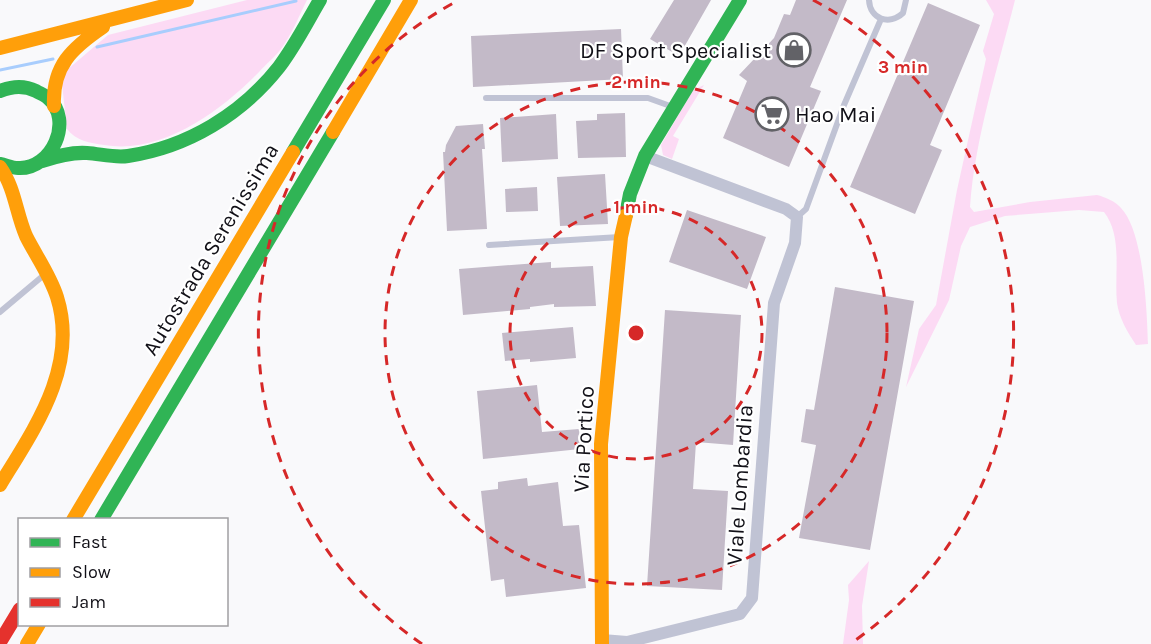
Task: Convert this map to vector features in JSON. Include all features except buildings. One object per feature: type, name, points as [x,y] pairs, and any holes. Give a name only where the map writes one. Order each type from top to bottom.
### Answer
[{"type":"main road","points":[[0,48],[187,0]]},
{"type":"main road","points":[[0,165],[13,168],[28,167],[68,153],[95,153],[124,157],[161,150],[218,123],[261,87],[279,66],[320,0]]},
{"type":"main road","name":"Autostrada Serenissima","points":[[74,518],[384,0]]},
{"type":"main road","name":"Autostrada Serenissima","points":[[102,518],[411,0]]},
{"type":"main road","name":"Via Portico","points":[[602,642],[601,444],[621,237],[630,194],[645,156],[740,0]]},
{"type":"main road","points":[[95,153],[75,145],[60,126],[54,106],[54,83],[62,62],[83,40],[115,19]]},
{"type":"main road","points":[[0,91],[16,86],[26,87],[44,94],[54,106]]},
{"type":"main road","points":[[42,161],[56,146],[60,126]]},
{"type":"main road","points":[[0,165],[9,181],[26,234],[47,272],[62,311],[64,338],[56,384],[41,416],[0,484]]},
{"type":"main road","points":[[17,205],[20,185],[28,167]]},
{"type":"main road","points":[[0,642],[18,612]]},
{"type":"main road","points":[[27,644],[38,626]]},
{"type":"street","points":[[645,156],[786,209],[797,217]]},
{"type":"street","name":"Viale Lombardia","points":[[602,642],[627,642],[740,614],[752,598],[774,303],[795,243],[797,217]]},
{"type":"lane","points":[[869,0],[871,11],[881,19],[893,20],[905,8],[906,0]]},
{"type":"lane","name":"Viale Lombardia","points":[[797,217],[806,209],[844,105],[881,19]]},
{"type":"lane","points":[[486,98],[648,98],[674,108]]},
{"type":"lane","points":[[489,245],[621,237]]},
{"type":"lane","points":[[0,312],[47,272]]},
{"type":"lane","points":[[0,473],[12,454],[25,443]]},
{"type":"shaded area","points":[[247,0],[307,0],[279,52],[244,87],[209,115],[169,137],[126,146],[89,142],[79,139],[67,129],[61,75],[108,35]]},
{"type":"shaded area","points":[[986,0],[1015,0],[982,129],[970,207],[974,212],[1030,202],[1097,195],[1116,203],[1129,219],[1135,235],[1143,273],[1148,344],[1136,345],[1120,314],[1116,292],[1116,244],[1114,232],[1104,212],[1079,210],[1005,216],[970,227],[961,246],[949,300],[906,387],[919,329],[936,305],[957,190],[986,59],[983,51],[994,14]]},
{"type":"shaded area","points":[[704,85],[673,136],[679,139],[672,159],[663,155],[661,145],[693,90]]},
{"type":"shaded area","points":[[869,561],[862,606],[863,644],[843,644],[849,600],[848,585]]},
{"type":"waterway","points":[[97,47],[296,1]]},
{"type":"waterway","points":[[0,70],[53,59]]},
{"type":"traffic: fast","points":[[42,161],[75,153],[128,156],[150,152],[172,145],[212,126],[248,99],[279,67],[320,0]]},
{"type":"traffic: fast","points":[[293,152],[384,0]]},
{"type":"traffic: fast","points":[[626,215],[630,194],[645,156],[740,0]]},
{"type":"traffic: fast","points":[[0,91],[18,87],[36,91],[48,98],[56,107],[59,118],[56,142],[41,161],[18,168],[0,164]]},
{"type":"traffic: fast","points":[[102,518],[333,132]]},
{"type":"traffic: slow","points":[[0,48],[187,0]]},
{"type":"traffic: slow","points":[[333,132],[411,0]]},
{"type":"traffic: slow","points":[[54,106],[56,80],[66,59],[103,27]]},
{"type":"traffic: slow","points":[[74,518],[293,152]]},
{"type":"traffic: slow","points":[[0,167],[9,183],[26,236],[54,289],[62,323],[62,348],[58,372],[50,396],[0,485]]},
{"type":"traffic: slow","points":[[602,644],[601,444],[621,237],[626,215]]},
{"type":"traffic: slow","points":[[27,644],[38,626]]},
{"type":"traffic: jam","points":[[0,642],[18,612]]},
{"type":"place","name":"DF Sport Specialist","points":[[794,50]]},
{"type":"place","name":"Hao Mai","points":[[772,114]]}]
